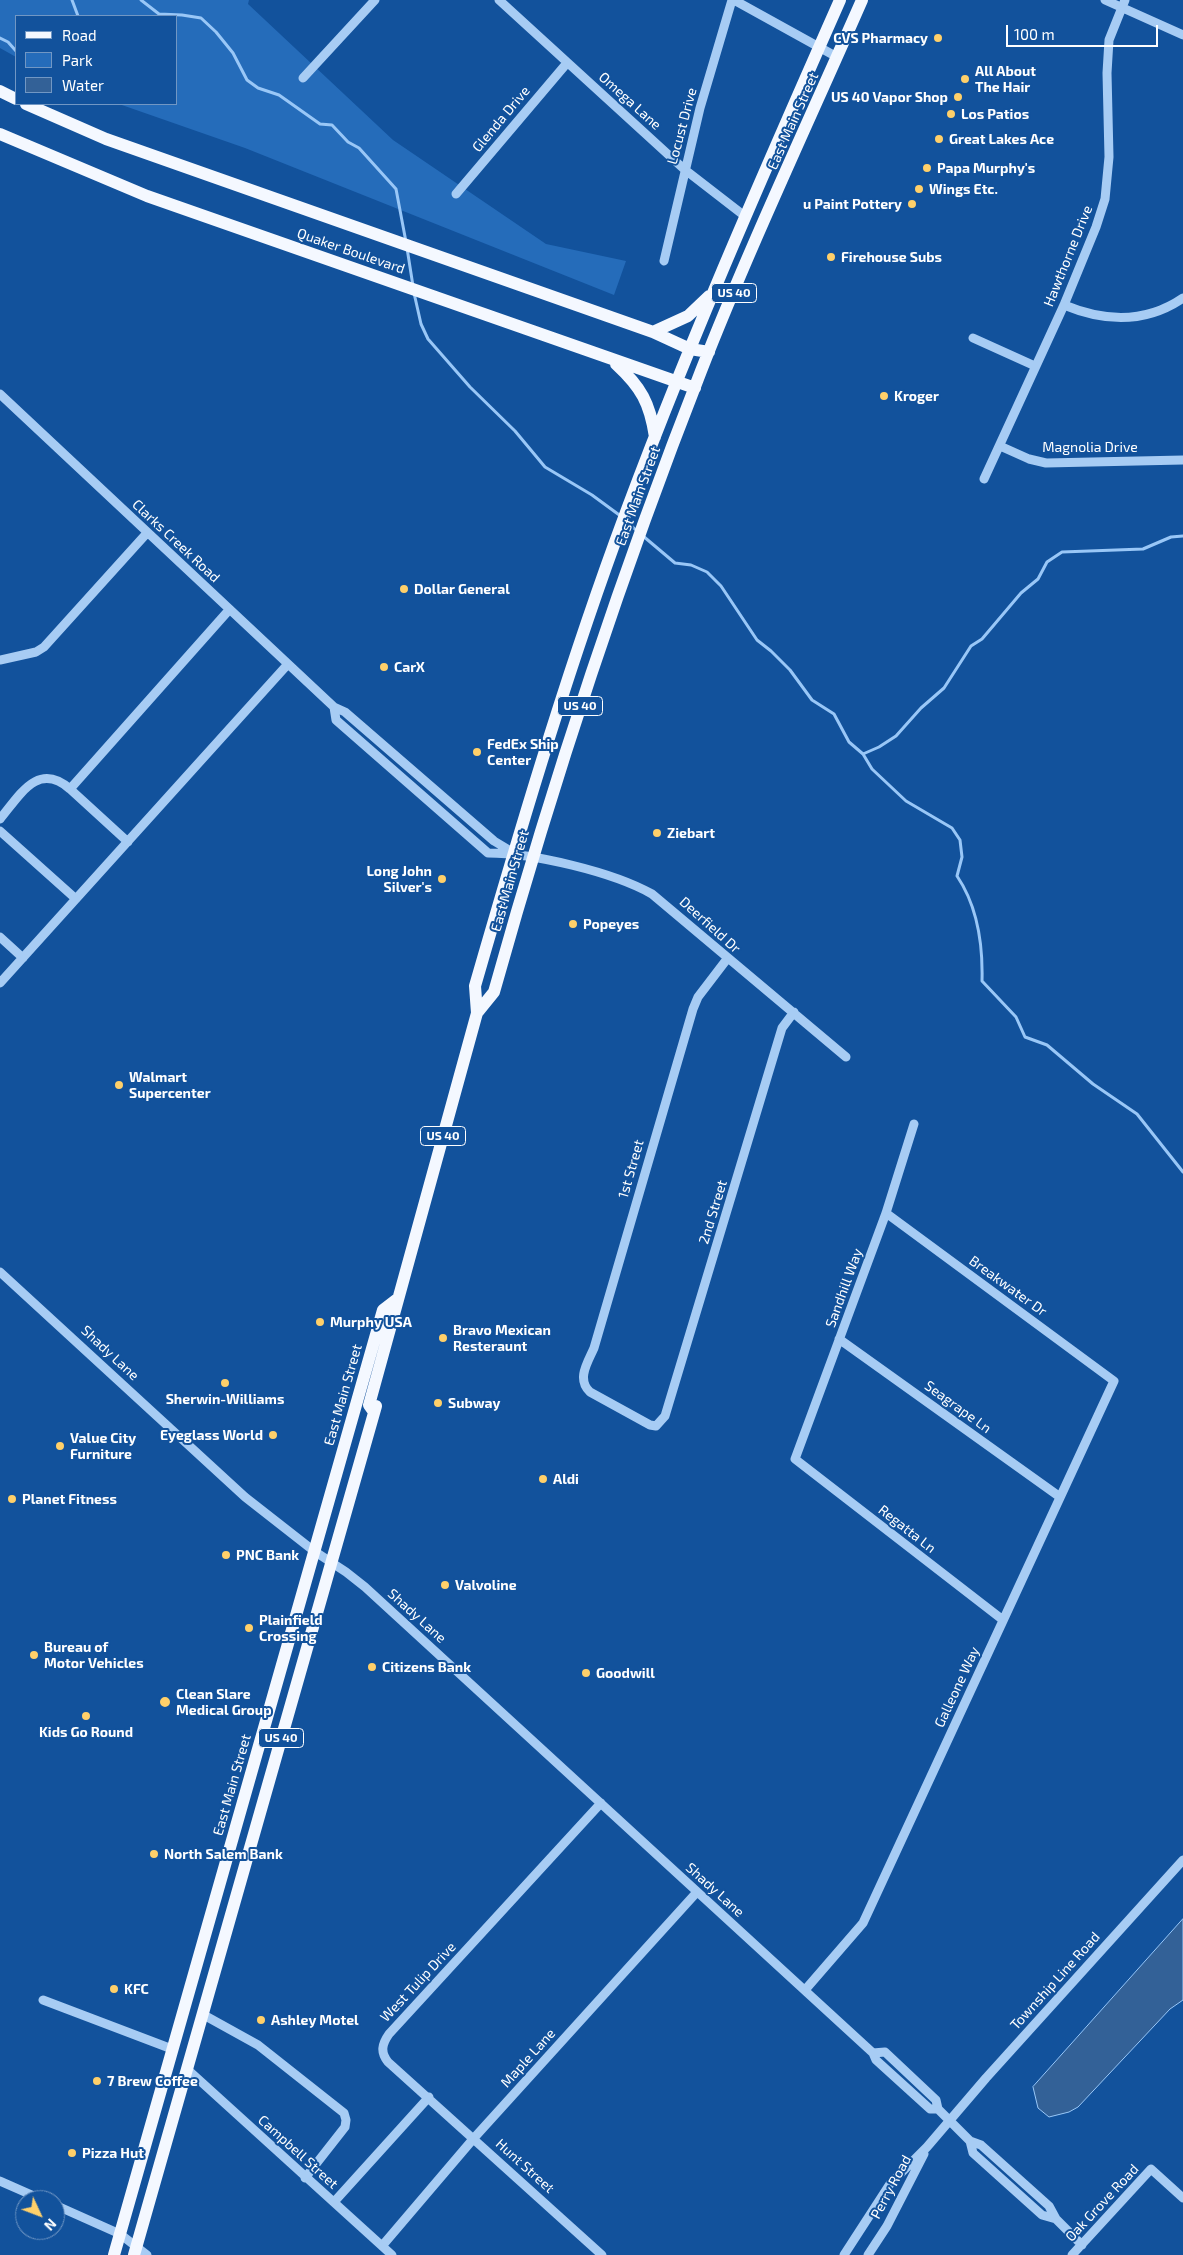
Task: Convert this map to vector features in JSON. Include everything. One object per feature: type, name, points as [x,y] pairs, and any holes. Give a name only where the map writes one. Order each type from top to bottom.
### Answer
[{"type":"main road","name":"East Main Street","points":[[477,1013],[494,992],[548,739],[615,543],[676,382],[840,0]]},
{"type":"main road","name":"East Main Street","points":[[114,2255],[383,1310],[396,1300],[477,1013],[475,986],[587,683],[647,513],[709,352],[862,0]]},
{"type":"main road","points":[[0,90],[15,98]]},
{"type":"main road","name":"Quaker Boulevard","points":[[28,105],[106,139],[652,332],[690,349],[709,352]]},
{"type":"main road","name":"Quaker Boulevard","points":[[0,134],[147,196],[695,388]]},
{"type":"main road","points":[[652,332],[688,316],[715,288]]},
{"type":"main road","points":[[613,360],[641,390],[648,407],[655,437]]},
{"type":"main road","name":"US 40","points":[[136,2250],[374,1412],[369,1404],[396,1300]]},
{"type":"street","points":[[303,78],[375,0]]},
{"type":"street","name":"Omega Lane","points":[[499,0],[684,169],[746,217]]},
{"type":"street","points":[[733,0],[837,57]]},
{"type":"street","name":"Locust Drive","points":[[664,261],[684,169],[733,0]]},
{"type":"street","points":[[1105,0],[1124,4],[1183,35]]},
{"type":"street","name":"Hawthorne Drive","points":[[984,479],[1064,304],[1096,227],[1105,199],[1109,158],[1107,72],[1109,40],[1124,4]]},
{"type":"street","name":"Glenda Drive","points":[[456,194],[567,63]]},
{"type":"street","points":[[1064,304],[1093,316],[1128,319],[1160,310],[1183,298]]},
{"type":"street","points":[[973,338],[1035,366]]},
{"type":"street","name":"Clarks Creek Road","points":[[0,394],[334,708],[345,712],[494,841],[523,855]]},
{"type":"street","name":"Magnolia Drive","points":[[1000,446],[1029,459],[1046,463],[1183,460]]},
{"type":"street","points":[[0,660],[36,652],[44,647],[147,533]]},
{"type":"street","points":[[70,789],[230,610]]},
{"type":"street","points":[[0,984],[288,664]]},
{"type":"street","name":"Clarks Creek Road","points":[[334,708],[336,720],[488,853],[523,855]]},
{"type":"street","points":[[0,818],[32,782],[41,777],[61,781],[128,842]]},
{"type":"street","points":[[0,830],[76,899]]},
{"type":"street","name":"Deerfield Dr","points":[[523,855],[616,878],[641,888],[676,913],[727,959],[794,1012],[846,1057]]},
{"type":"street","points":[[0,937],[23,958]]},
{"type":"street","name":"1st Street","points":[[661,1422],[656,1426],[650,1425],[590,1392],[584,1387],[582,1380],[594,1348],[692,1009],[698,997],[727,959]]},
{"type":"street","name":"2nd Street","points":[[661,1422],[700,1305],[782,1028],[794,1012]]},
{"type":"street","name":"Sandhill Way","points":[[795,1459],[886,1214],[914,1124]]},
{"type":"street","name":"Breakwater Dr","points":[[886,1214],[1114,1381]]},
{"type":"street","name":"Shady Lane","points":[[0,1272],[245,1497],[314,1551],[332,1561],[365,1587],[873,2052],[876,2060],[930,2109],[938,2110],[949,2120]]},
{"type":"street","name":"Seagrape Ln","points":[[839,1339],[1060,1498]]},
{"type":"street","name":"Galleone Way","points":[[805,1990],[863,1922],[1114,1381]]},
{"type":"street","name":"Regatta Ln","points":[[795,1459],[1004,1620]]},
{"type":"street","name":"West Tulip Drive","points":[[429,2097],[388,2062],[383,2053],[384,2041],[601,1803]]},
{"type":"street","name":"Township Line Road","points":[[927,2147],[949,2120],[1183,1860]]},
{"type":"street","name":"Maple Lane","points":[[382,2246],[474,2138],[697,1892]]},
{"type":"street","points":[[43,2000],[172,2049]]},
{"type":"street","points":[[202,2014],[258,2045],[344,2113],[345,2126],[305,2178]]},
{"type":"street","name":"Campbell Street","points":[[187,2069],[392,2255]]},
{"type":"street","points":[[334,2202],[429,2097]]},
{"type":"street","name":"Hunt Street","points":[[429,2097],[602,2255]]},
{"type":"street","points":[[949,2120],[970,2141],[981,2145],[1049,2206],[1056,2219],[1082,2244]]},
{"type":"street","name":"Perry Road","points":[[844,2255],[882,2194],[927,2147]]},
{"type":"street","name":"Perry Road","points":[[868,2255],[887,2226],[927,2147]]},
{"type":"street","name":"Oak Grove Road","points":[[1072,2255],[1152,2169],[1183,2198]]},
{"type":"street","points":[[0,2181],[21,2190]]},
{"type":"street","points":[[65,2209],[120,2234],[136,2250],[148,2255]]},
{"type":"green space","points":[[0,0],[249,0],[248,4],[393,140],[546,244],[626,261],[614,295],[245,148],[122,105],[178,105],[178,15],[15,15],[15,56],[0,48]]},
{"type":"water","points":[[1183,1919],[1183,2000],[1170,2009],[1078,2107],[1069,2112],[1049,2117],[1038,2108],[1033,2087]]},
{"type":"waterway","points":[[72,0],[78,15]]},
{"type":"waterway","points":[[141,0],[159,14],[201,18],[216,32],[233,53],[247,80],[258,88],[279,95],[320,124],[332,125],[348,142],[359,148],[396,189],[406,242]]},
{"type":"waterway","points":[[0,38],[8,42],[15,50]]},
{"type":"waterway","points":[[407,248],[413,286]]},
{"type":"waterway","points":[[414,293],[421,324],[428,339],[470,387],[515,431],[545,467],[592,495],[622,517]]},
{"type":"waterway","points":[[626,521],[636,530]]},
{"type":"waterway","points":[[643,536],[675,563],[691,565],[707,572],[721,586],[757,640],[790,670],[812,700],[834,714],[849,742],[863,754],[872,769],[906,801],[952,828],[960,840],[962,857],[957,876],[970,900],[978,926],[982,981],[1016,1017],[1025,1037],[1047,1045],[1093,1084],[1137,1114],[1183,1172]]},
{"type":"waterway","points":[[863,754],[879,747],[896,736],[921,708],[944,688],[971,646],[982,639],[1021,593],[1038,579],[1047,562],[1062,552],[1143,549],[1171,537],[1183,536]]},
{"type":"place","name":"CVS Pharmacy","points":[[938,38]]},
{"type":"place","name":"All About The Hair","points":[[965,79]]},
{"type":"place","name":"US 40 Vapor Shop","points":[[958,97]]},
{"type":"place","name":"Los Patios","points":[[951,114]]},
{"type":"place","name":"Great Lakes Ace","points":[[939,139]]},
{"type":"place","name":"Papa Murphy's","points":[[927,168]]},
{"type":"place","name":"Wings Etc.","points":[[919,189]]},
{"type":"place","name":"u Paint Pottery","points":[[912,204]]},
{"type":"place","name":"Firehouse Subs","points":[[831,257]]},
{"type":"place","name":"Kroger","points":[[884,396]]},
{"type":"place","name":"Dollar General","points":[[404,589]]},
{"type":"place","name":"CarX","points":[[384,667]]},
{"type":"place","name":"FedEx Ship Center","points":[[477,752]]},
{"type":"place","name":"Ziebart","points":[[657,833]]},
{"type":"place","name":"Long John Silver's","points":[[442,879]]},
{"type":"place","name":"Popeyes","points":[[573,924]]},
{"type":"place","name":"Walmart Supercenter","points":[[119,1085]]},
{"type":"place","name":"Murphy USA","points":[[320,1322]]},
{"type":"place","name":"Bravo Mexican Resteraunt","points":[[443,1338]]},
{"type":"place","name":"Sherwin-Williams","points":[[225,1383]]},
{"type":"place","name":"Subway","points":[[438,1403]]},
{"type":"place","name":"Eyeglass World","points":[[273,1435]]},
{"type":"place","name":"Value City Furniture","points":[[60,1446]]},
{"type":"place","name":"Aldi","points":[[543,1479]]},
{"type":"place","name":"Planet Fitness","points":[[12,1499]]},
{"type":"place","name":"PNC Bank","points":[[226,1555]]},
{"type":"place","name":"Valvoline","points":[[445,1585]]},
{"type":"place","name":"Plainfield Crossing","points":[[249,1628]]},
{"type":"place","name":"Bureau of Motor Vehicles","points":[[34,1655]]},
{"type":"place","name":"Citizens Bank","points":[[372,1667]]},
{"type":"place","name":"Goodwill","points":[[586,1673]]},
{"type":"place","name":"Clean Slare Medical Group","points":[[165,1702]]},
{"type":"place","name":"Kids Go Round","points":[[86,1716]]},
{"type":"place","name":"North Salem Bank","points":[[154,1854]]},
{"type":"place","name":"KFC","points":[[114,1989]]},
{"type":"place","name":"Ashley Motel","points":[[261,2020]]},
{"type":"place","name":"7 Brew Coffee","points":[[97,2081]]},
{"type":"place","name":"Pizza Hut","points":[[72,2153]]}]
